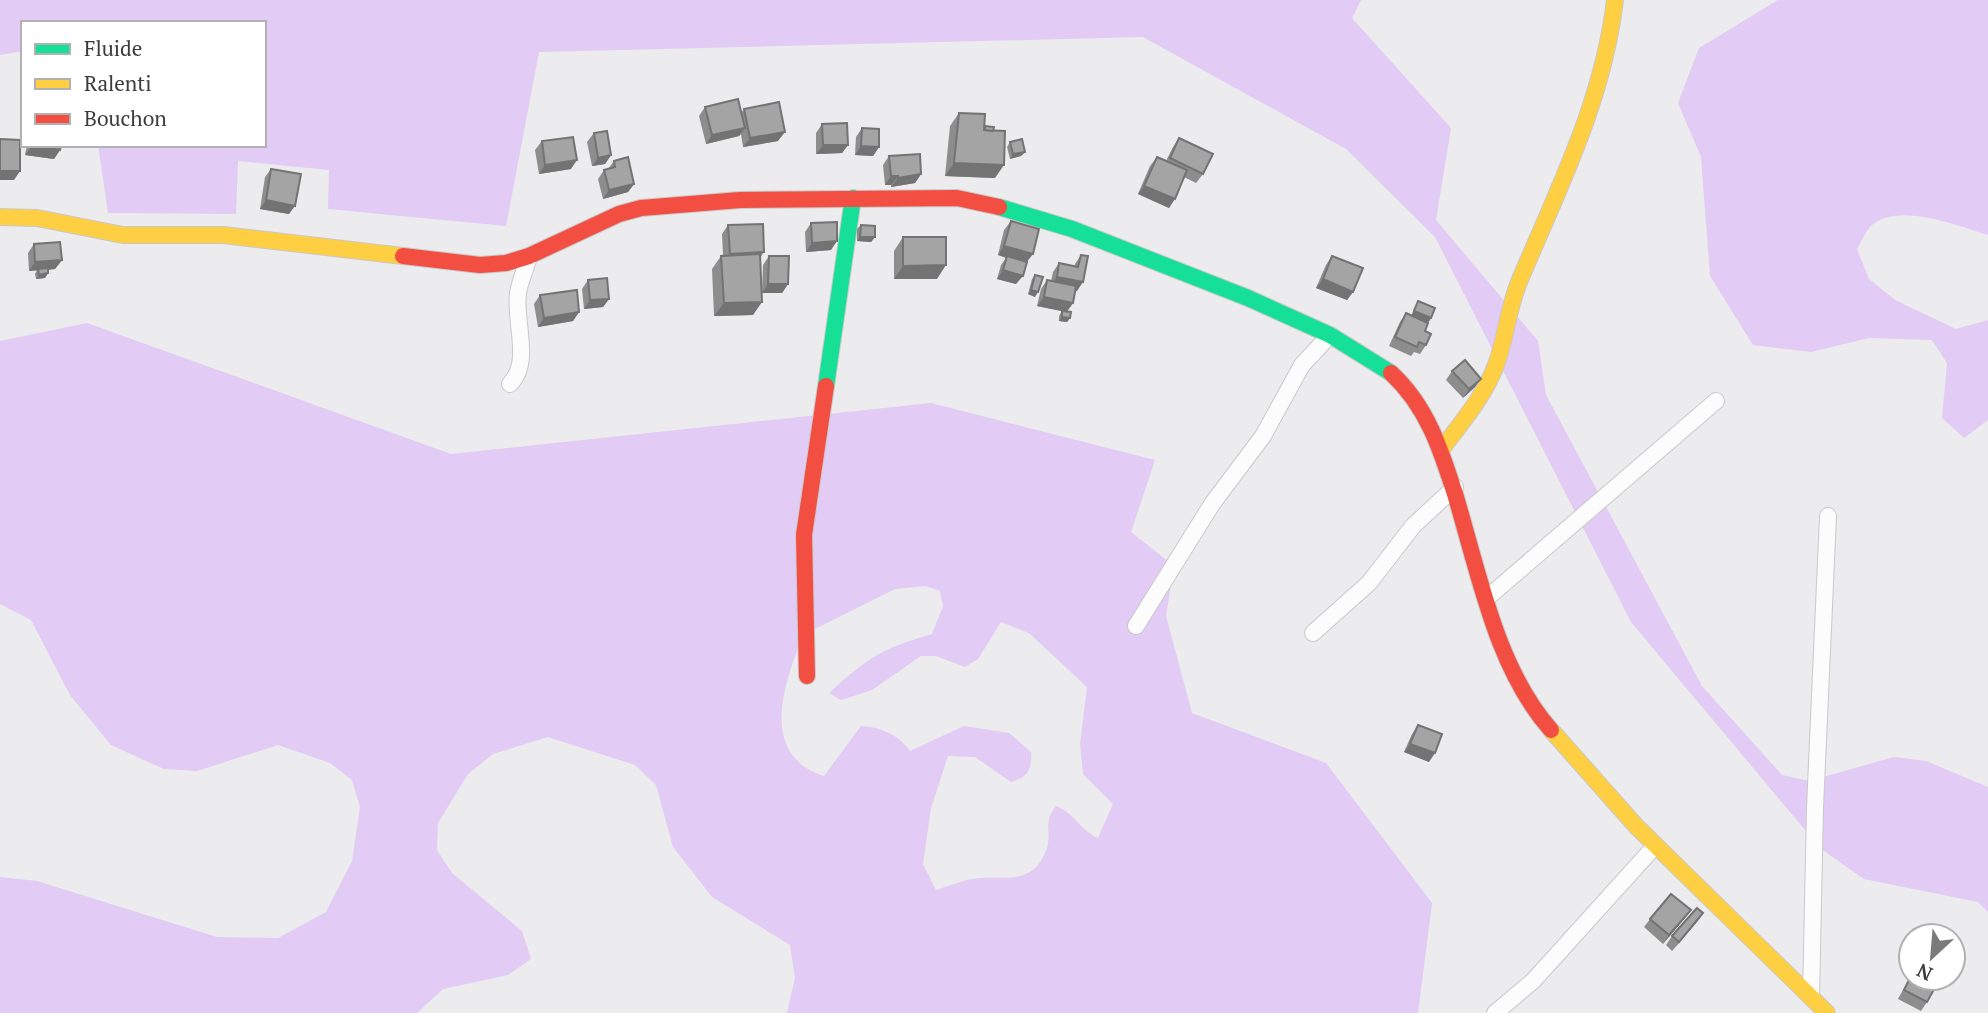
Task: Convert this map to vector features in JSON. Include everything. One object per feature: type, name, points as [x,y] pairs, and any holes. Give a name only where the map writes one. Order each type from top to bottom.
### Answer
[{"type":"street","points":[[1441,450],[1472,409],[1496,366],[1515,294],[1576,155],[1604,76],[1613,34],[1615,0]]},
{"type":"street","points":[[807,676],[804,535],[853,198]]},
{"type":"street","points":[[0,218],[37,218],[123,234],[236,236],[480,265],[506,263],[529,256],[619,214],[641,208],[740,200],[957,198],[1027,213],[1248,298],[1330,335],[1374,360],[1410,392],[1441,450],[1455,487],[1510,671],[1532,709],[1655,846],[1827,1013]]},
{"type":"street","points":[[510,384],[518,376],[521,347],[518,292],[529,256]]},
{"type":"street","points":[[1136,626],[1212,504],[1263,436],[1302,365],[1330,335]]},
{"type":"street","points":[[1487,598],[1716,401]]},
{"type":"street","points":[[1312,633],[1369,583],[1413,526],[1455,487]]},
{"type":"street","points":[[1811,997],[1815,808],[1828,516]]},
{"type":"street","points":[[1495,1013],[1533,981],[1655,846]]},
{"type":"shaded area","points":[[0,0],[1361,0],[1352,18],[1451,128],[1436,220],[1538,341],[1546,395],[1702,686],[1782,775],[1809,781],[1894,757],[1926,761],[1988,787],[1988,912],[1978,902],[1864,879],[1821,849],[1631,622],[1435,237],[1346,149],[1143,37],[539,52],[506,226],[328,209],[329,170],[238,161],[236,214],[108,213],[98,147],[266,147],[266,21],[21,21],[21,51],[0,55]]},
{"type":"shaded area","points":[[1778,0],[1988,0],[1988,235],[1929,218],[1897,216],[1884,218],[1872,225],[1857,249],[1869,279],[1895,300],[1956,329],[1988,320],[1988,420],[1964,438],[1942,418],[1947,363],[1932,340],[1869,338],[1811,352],[1753,345],[1710,276],[1701,157],[1678,103],[1699,48]]},
{"type":"shaded area","points":[[87,323],[451,454],[931,403],[1155,460],[1131,532],[1174,566],[1166,616],[1192,713],[1326,763],[1432,903],[1418,1013],[787,1013],[795,978],[790,945],[712,897],[673,847],[656,785],[635,765],[548,737],[493,754],[468,774],[438,823],[437,850],[452,873],[522,931],[531,959],[508,975],[443,989],[417,1013],[0,1013],[0,877],[37,881],[217,937],[278,938],[326,912],[352,861],[360,807],[352,780],[330,763],[278,745],[197,771],[164,769],[111,745],[70,695],[31,620],[0,604],[0,341]],"holes":[[[926,586],[940,591],[943,606],[932,634],[876,656],[829,693],[841,700],[872,690],[921,656],[936,656],[965,667],[978,659],[1001,622],[1029,633],[1087,687],[1080,744],[1083,774],[1113,804],[1098,838],[1056,806],[1049,818],[1049,836],[1042,860],[1028,873],[963,881],[936,890],[923,864],[931,808],[948,756],[975,757],[1011,782],[1028,772],[1031,752],[1009,733],[964,726],[910,751],[901,740],[889,733],[861,726],[824,776],[803,766],[790,752],[783,734],[782,715],[789,673],[803,635],[895,589]]]},
{"type":"building","points":[[738,99],[745,128],[712,135],[705,107]]},
{"type":"building","points":[[779,102],[785,132],[750,138],[744,109]]},
{"type":"building","points":[[959,113],[985,114],[984,130],[1005,131],[1004,165],[954,163]]},
{"type":"building","points":[[847,123],[848,145],[823,145],[822,124]]},
{"type":"building","points":[[985,126],[994,127],[993,131],[985,130]]},
{"type":"building","points":[[862,128],[879,129],[879,147],[861,146]]},
{"type":"building","points":[[607,131],[611,155],[598,158],[594,133]]},
{"type":"building","points":[[573,137],[577,160],[545,165],[542,141]]},
{"type":"building","points":[[1179,138],[1213,154],[1203,174],[1170,158]]},
{"type":"building","points":[[0,139],[20,140],[20,171],[0,171]]},
{"type":"building","points":[[1022,139],[1025,152],[1013,154],[1010,142]]},
{"type":"building","points":[[920,154],[921,174],[898,178],[891,176],[889,156]]},
{"type":"building","points":[[628,157],[634,184],[609,190],[604,170],[615,167],[614,161]]},
{"type":"building","points":[[1157,157],[1187,170],[1175,199],[1144,186]]},
{"type":"building","points":[[271,169],[301,174],[295,206],[266,200]]},
{"type":"building","points":[[1011,221],[1039,229],[1033,254],[1004,246]]},
{"type":"building","points":[[837,222],[837,241],[812,243],[811,223]]},
{"type":"building","points":[[763,224],[764,252],[730,254],[728,225]]},
{"type":"building","points":[[861,225],[875,226],[875,237],[860,237]]},
{"type":"building","points":[[903,237],[946,237],[946,265],[903,266]]},
{"type":"building","points":[[60,242],[62,260],[35,262],[34,244]]},
{"type":"building","points":[[760,254],[762,302],[724,303],[721,256]]},
{"type":"building","points":[[1081,255],[1088,256],[1083,282],[1057,277],[1059,263],[1078,267]]},
{"type":"building","points":[[769,256],[789,256],[788,284],[768,284]]},
{"type":"building","points":[[1007,256],[1027,262],[1023,276],[1003,270]]},
{"type":"building","points":[[1332,256],[1363,268],[1353,292],[1323,279]]},
{"type":"building","points":[[48,268],[48,273],[39,275],[38,269]]},
{"type":"building","points":[[1035,275],[1043,277],[1038,292],[1031,290]]},
{"type":"building","points":[[607,278],[609,299],[590,300],[588,280]]},
{"type":"building","points":[[1047,280],[1076,286],[1073,303],[1044,297]]},
{"type":"building","points":[[577,290],[579,312],[544,318],[540,295]]},
{"type":"building","points":[[1418,301],[1435,308],[1431,318],[1414,311]]},
{"type":"building","points":[[1062,311],[1071,312],[1070,318],[1062,317]]},
{"type":"building","points":[[1406,313],[1428,323],[1425,331],[1431,334],[1426,345],[1419,342],[1417,347],[1395,337]]},
{"type":"building","points":[[1465,360],[1481,379],[1469,389],[1452,371]]},
{"type":"building","points":[[1418,725],[1442,734],[1435,753],[1410,744]]},
{"type":"building","points":[[1671,894],[1691,910],[1669,935],[1650,919]]},
{"type":"building","points":[[1697,908],[1703,913],[1679,942],[1672,936]]},
{"type":"building","points":[[1908,992],[1933,992],[1927,1002]]},
{"type":"traffic: fast","points":[[826,386],[853,198]]},
{"type":"traffic: fast","points":[[999,207],[1072,229],[1248,298],[1330,335],[1391,373]]},
{"type":"traffic: slow","points":[[1441,450],[1479,399],[1496,365],[1519,282],[1590,110],[1609,38],[1615,0]]},
{"type":"traffic: slow","points":[[0,217],[37,218],[123,235],[223,235],[403,256]]},
{"type":"traffic: slow","points":[[1551,730],[1636,826],[1827,1013]]},
{"type":"traffic: jam","points":[[403,256],[480,265],[506,263],[529,256],[619,214],[641,208],[740,200],[957,198],[999,207]]},
{"type":"traffic: jam","points":[[1391,373],[1404,386],[1431,429],[1450,478],[1481,587],[1503,649],[1516,678],[1551,730]]},
{"type":"traffic: jam","points":[[807,676],[804,535],[826,386]]}]
